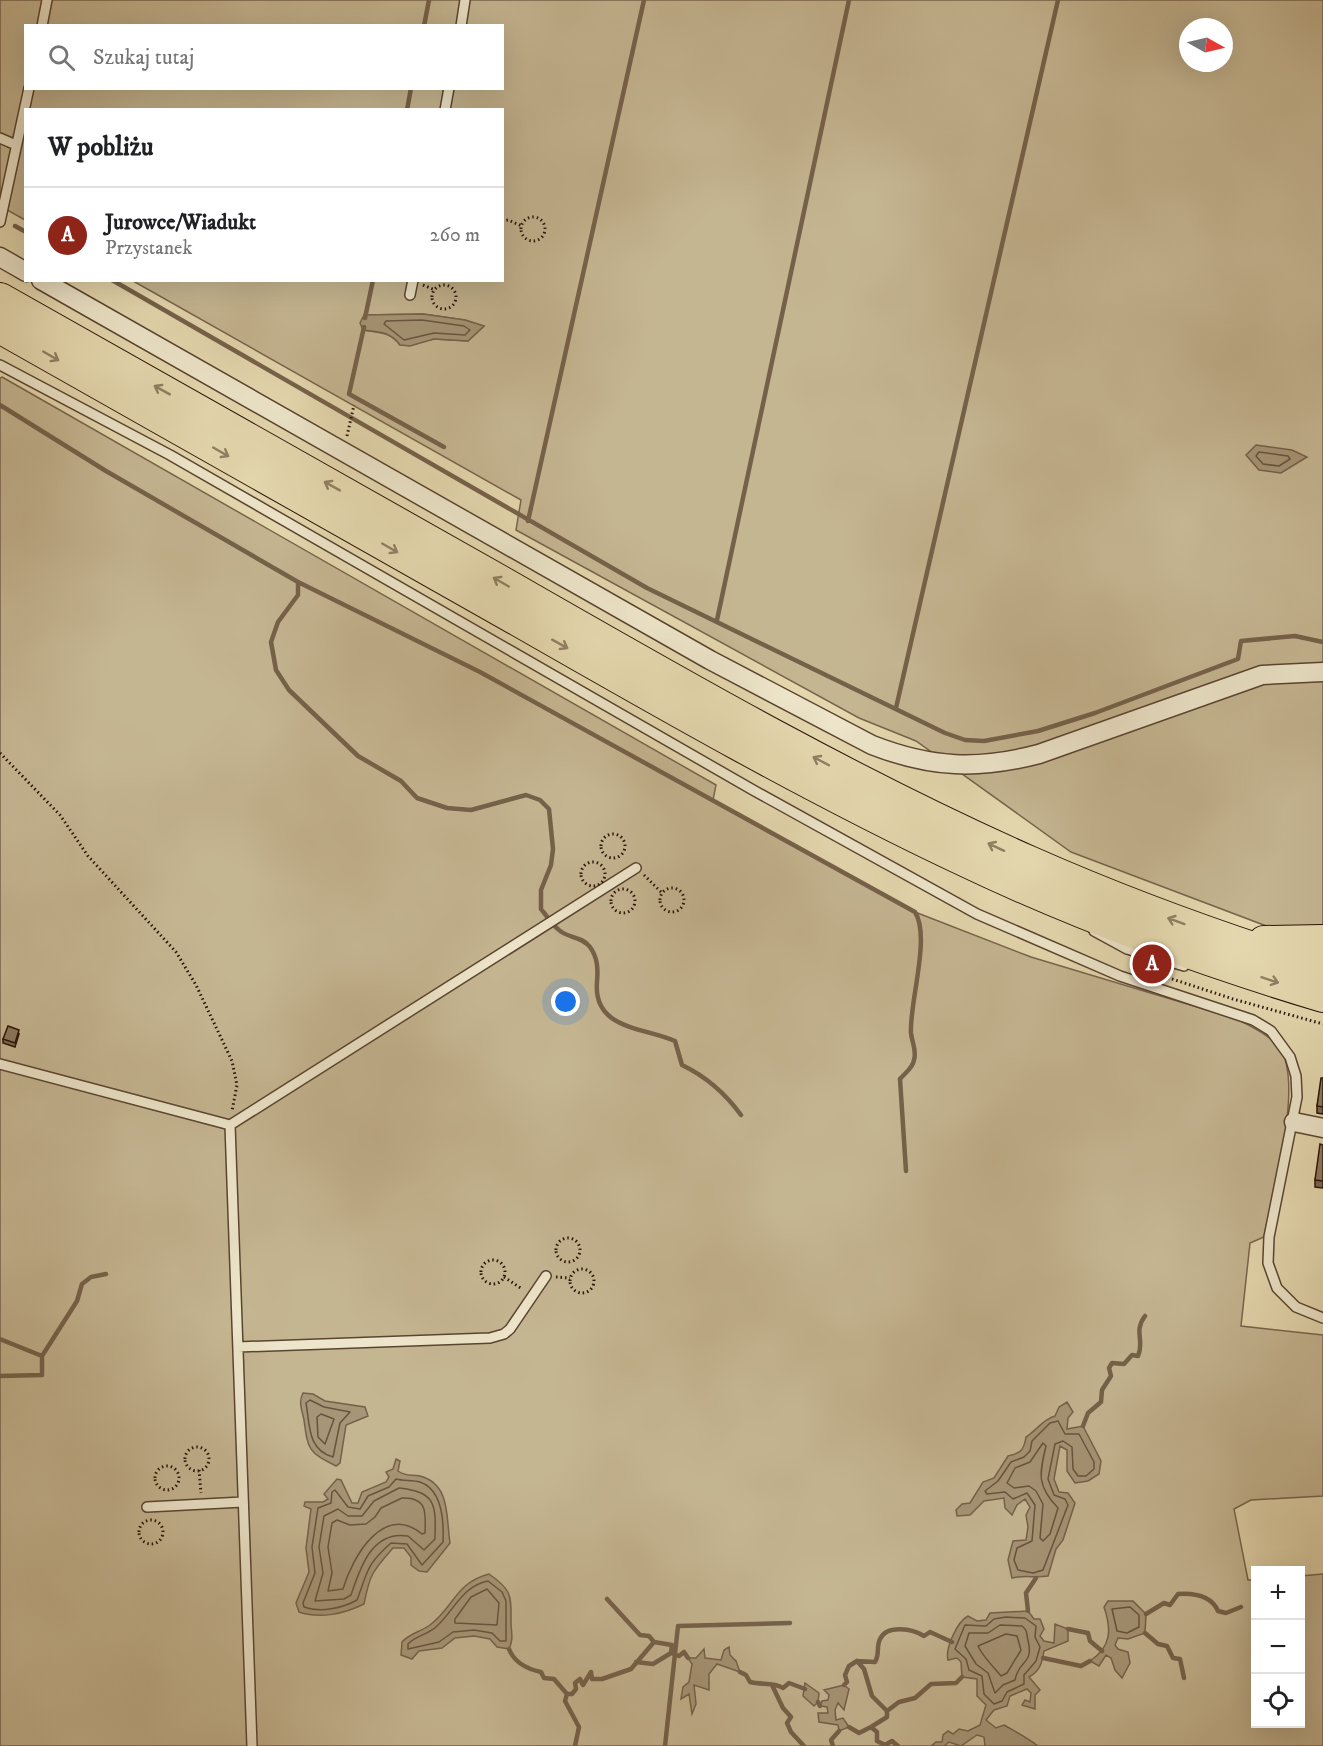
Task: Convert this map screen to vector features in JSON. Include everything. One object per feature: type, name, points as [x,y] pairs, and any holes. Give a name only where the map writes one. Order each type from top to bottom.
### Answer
[{"type":"highway","points":[[0,299],[672,679],[846,774],[1030,862],[1323,996]]},
{"type":"highway","points":[[0,327],[741,746],[963,860],[1071,906],[1224,952],[1323,971]]},
{"type":"highway","points":[[1224,952],[1323,941]]},
{"type":"street","points":[[0,257],[24,271]]},
{"type":"street","points":[[45,282],[710,660],[864,741],[897,754],[949,765],[1003,764],[1039,754],[1262,675],[1323,672]]},
{"type":"street","points":[[1294,1122],[1323,1128]]},
{"type":"lane","points":[[42,24],[48,0]]},
{"type":"lane","points":[[461,24],[465,0]]},
{"type":"lane","points":[[0,222],[28,90]]},
{"type":"lane","points":[[445,108],[449,90]]},
{"type":"lane","points":[[0,138],[16,145]]},
{"type":"lane","points":[[410,295],[413,282]]},
{"type":"lane","points":[[0,365],[179,461],[753,790],[976,914],[1120,976],[1253,1020],[1271,1031],[1290,1057],[1296,1076],[1294,1122],[1269,1237],[1268,1263],[1277,1288],[1296,1307],[1323,1318]]},
{"type":"lane","points":[[0,1064],[230,1125],[636,868]]},
{"type":"lane","points":[[230,1125],[252,1746]]},
{"type":"lane","points":[[238,1347],[490,1338],[504,1335],[546,1276]]},
{"type":"lane","points":[[147,1507],[243,1502]]},
{"type":"path","points":[[530,217],[538,218],[544,223],[544,234],[540,239],[528,240],[523,234],[522,226],[530,217]]},
{"type":"path","points":[[504,221],[522,226]]},
{"type":"path","points":[[445,285],[454,291],[456,298],[450,308],[439,308],[434,302],[433,294],[437,288],[445,285]]},
{"type":"path","points":[[350,423],[354,405]]},
{"type":"path","points":[[0,753],[60,815],[88,856],[176,952],[196,985],[232,1061],[237,1085],[230,1125]]},
{"type":"path","points":[[613,834],[621,837],[625,848],[622,854],[611,858],[604,855],[601,843],[606,837],[613,834]]},
{"type":"path","points":[[598,862],[603,868],[604,879],[599,884],[588,884],[582,879],[582,870],[586,864],[598,862]]},
{"type":"path","points":[[636,868],[662,893]]},
{"type":"path","points":[[669,888],[680,891],[684,901],[681,908],[671,912],[663,908],[660,901],[662,893],[669,888]]},
{"type":"path","points":[[624,889],[634,895],[635,903],[629,912],[618,912],[613,906],[612,898],[616,892],[624,889]]},
{"type":"path","points":[[1152,964],[1157,966],[1154,973],[1233,999],[1323,1024]]},
{"type":"path","points":[[569,1238],[578,1244],[579,1255],[574,1261],[562,1261],[557,1255],[556,1247],[561,1241],[569,1238]]},
{"type":"path","points":[[490,1260],[498,1261],[505,1269],[504,1277],[495,1284],[488,1283],[482,1277],[483,1265],[490,1260]]},
{"type":"path","points":[[582,1269],[592,1275],[593,1286],[588,1292],[580,1293],[573,1290],[570,1278],[575,1271],[582,1269]]},
{"type":"path","points":[[504,1277],[532,1296]]},
{"type":"path","points":[[194,1447],[202,1448],[209,1456],[206,1467],[199,1470],[192,1469],[186,1464],[185,1456],[194,1447]]},
{"type":"path","points":[[172,1466],[179,1479],[176,1486],[166,1490],[158,1486],[155,1474],[160,1468],[172,1466]]},
{"type":"path","points":[[199,1470],[201,1504]]},
{"type":"path","points":[[152,1520],[159,1523],[163,1529],[160,1540],[150,1544],[143,1540],[139,1533],[144,1522],[152,1520]]},
{"type":"shaded area","points":[[0,0],[1323,0],[1323,926],[1277,930],[1071,852],[916,741],[859,718],[516,530],[521,500],[135,282],[504,282],[504,108],[24,108],[24,219],[0,206]],"holes":[[[423,314],[465,320],[484,326],[468,341],[434,339],[400,345],[388,335],[363,330],[364,315]]]},
{"type":"shaded area","points":[[2,377],[716,785],[713,800],[915,912],[1031,957],[1237,1019],[1275,1042],[1286,1063],[1289,1085],[1288,1111],[1264,1237],[1250,1243],[1241,1326],[1323,1335],[1323,1496],[1251,1500],[1234,1509],[1248,1580],[1251,1580],[1251,1728],[1305,1728],[1305,1576],[1323,1574],[1323,1746],[0,1746],[0,378]]},
{"type":"water","points":[[423,314],[465,320],[484,326],[468,341],[434,339],[410,346],[400,345],[384,333],[363,330],[360,323],[364,315]]},
{"type":"water","points":[[1256,445],[1292,450],[1307,457],[1281,473],[1259,470],[1246,455]]},
{"type":"water","points":[[303,1393],[313,1394],[325,1401],[365,1407],[368,1416],[346,1425],[340,1463],[336,1466],[320,1457],[308,1444],[301,1406]]},
{"type":"water","points":[[1067,1402],[1073,1412],[1068,1418],[1067,1429],[1083,1426],[1101,1461],[1099,1474],[1088,1481],[1075,1483],[1067,1471],[1067,1450],[1060,1446],[1054,1479],[1059,1492],[1068,1493],[1075,1503],[1063,1540],[1056,1549],[1048,1576],[1012,1578],[1008,1560],[1013,1541],[1026,1540],[1028,1527],[1026,1515],[1030,1507],[1025,1499],[1017,1505],[1012,1515],[1005,1508],[1004,1498],[984,1501],[970,1515],[957,1516],[956,1510],[962,1504],[970,1503],[983,1482],[994,1478],[1008,1456],[1021,1450],[1026,1437],[1055,1416],[1059,1407]]},
{"type":"water","points":[[396,1459],[400,1461],[398,1471],[401,1473],[420,1476],[437,1486],[445,1503],[450,1543],[427,1572],[419,1571],[411,1565],[411,1557],[404,1548],[393,1548],[373,1573],[364,1604],[332,1614],[315,1615],[299,1612],[296,1603],[309,1572],[306,1548],[311,1509],[304,1506],[305,1502],[323,1502],[328,1499],[324,1494],[337,1479],[341,1480],[352,1503],[358,1503],[362,1492],[386,1482],[389,1477],[386,1472],[393,1469]]},
{"type":"water","points":[[489,1574],[502,1584],[509,1594],[512,1639],[509,1649],[497,1647],[490,1639],[474,1636],[455,1638],[442,1648],[419,1651],[412,1659],[401,1655],[402,1642],[405,1639],[438,1618],[469,1583]]},
{"type":"water","points":[[1108,1601],[1133,1601],[1146,1614],[1145,1633],[1128,1639],[1118,1638],[1115,1645],[1118,1649],[1128,1652],[1130,1663],[1122,1678],[1115,1670],[1111,1658],[1106,1655],[1099,1666],[1090,1661],[1106,1644],[1109,1631],[1104,1607]]},
{"type":"water","points":[[1028,1611],[1034,1619],[1040,1619],[1044,1629],[1040,1636],[1044,1641],[1054,1643],[1055,1624],[1068,1629],[1068,1641],[1044,1651],[1040,1666],[1029,1677],[1040,1690],[1035,1695],[1035,1709],[1022,1705],[1025,1700],[1030,1702],[1031,1693],[1027,1689],[1010,1696],[1007,1706],[994,1710],[986,1720],[996,1728],[1004,1725],[1038,1746],[985,1746],[984,1737],[977,1735],[961,1746],[949,1742],[944,1746],[931,1746],[936,1742],[942,1742],[943,1735],[948,1731],[953,1734],[959,1729],[968,1731],[980,1725],[986,1705],[977,1696],[977,1679],[962,1677],[961,1662],[957,1658],[948,1660],[948,1649],[956,1629],[968,1616],[977,1621],[986,1620],[990,1613]]},
{"type":"water","points":[[729,1647],[730,1655],[736,1661],[740,1672],[717,1664],[709,1674],[709,1690],[694,1685],[696,1704],[692,1714],[689,1694],[681,1699],[683,1687],[689,1682],[692,1664],[688,1658],[696,1658],[704,1649],[705,1658],[721,1660],[724,1650]]},
{"type":"water","points":[[805,1683],[819,1693],[818,1702],[814,1706],[803,1696]]},
{"type":"water","points":[[844,1685],[849,1689],[844,1710],[838,1703],[835,1710],[836,1720],[843,1718],[849,1727],[839,1731],[838,1725],[819,1722],[818,1713],[828,1713],[827,1707],[820,1706],[822,1701],[828,1700],[829,1695],[824,1690]]},
{"type":"building","points":[[8,1026],[19,1030],[15,1043],[3,1039]]},
{"type":"building","points":[[1321,1078],[1323,1078],[1323,1107],[1317,1106]]},
{"type":"building","points":[[1320,1144],[1323,1145],[1323,1181],[1315,1180]]},
{"type":"waterway","points":[[424,24],[429,0]]},
{"type":"waterway","points":[[528,521],[644,0]]},
{"type":"waterway","points":[[717,620],[849,0]]},
{"type":"waterway","points":[[896,708],[1058,0]]},
{"type":"waterway","points":[[407,108],[411,90]]},
{"type":"waterway","points":[[15,226],[24,231]]},
{"type":"waterway","points":[[115,282],[647,588],[945,733],[965,740],[984,741],[1038,731],[1095,713],[1238,659],[1241,641],[1295,636],[1323,642]]},
{"type":"waterway","points":[[365,318],[373,282]]},
{"type":"waterway","points":[[364,327],[349,394],[444,447]]},
{"type":"waterway","points":[[0,405],[106,471],[298,582],[298,595],[278,622],[271,642],[276,670],[289,690],[358,756],[401,781],[417,798],[447,808],[471,810],[526,795],[540,800],[549,809],[553,849],[551,865],[541,890],[541,909],[562,933],[587,943],[593,951],[597,964],[598,997],[603,1009],[611,1018],[622,1024],[675,1041],[682,1065],[715,1086],[741,1115]]},
{"type":"waterway","points":[[298,582],[480,672],[915,912],[921,937],[911,1020],[915,1056],[912,1066],[900,1079],[906,1171]]},
{"type":"waterway","points":[[0,1376],[42,1375],[42,1356],[77,1301],[82,1284],[91,1277],[106,1274]]},
{"type":"waterway","points":[[1083,1426],[1088,1413],[1101,1402],[1102,1390],[1111,1376],[1109,1368],[1112,1363],[1124,1364],[1132,1355],[1138,1356],[1139,1331],[1145,1316]]},
{"type":"waterway","points":[[0,1339],[42,1356]]},
{"type":"waterway","points":[[1028,1611],[1026,1593],[1036,1578]]},
{"type":"waterway","points":[[1146,1614],[1164,1603],[1170,1605],[1178,1594],[1201,1596],[1211,1601],[1218,1611],[1226,1613],[1241,1607]]},
{"type":"waterway","points":[[607,1599],[640,1635],[649,1636],[654,1642]]},
{"type":"waterway","points":[[665,1746],[678,1626],[790,1623]]},
{"type":"waterway","points":[[844,1685],[847,1682],[845,1675],[849,1666],[857,1661],[875,1662],[880,1639],[888,1631],[900,1629],[924,1636],[930,1632],[952,1642]]},
{"type":"waterway","points":[[1068,1629],[1088,1633],[1090,1641],[1102,1651]]},
{"type":"waterway","points":[[1145,1633],[1158,1644],[1167,1646],[1173,1658],[1180,1659],[1184,1678]]},
{"type":"waterway","points":[[509,1649],[518,1661],[526,1667],[541,1672],[544,1678],[554,1679],[567,1694],[572,1694],[576,1689],[575,1683],[580,1679],[583,1685],[591,1672],[592,1679],[602,1679],[631,1669],[654,1642],[672,1645],[671,1653],[679,1656],[684,1652],[688,1658]]},
{"type":"waterway","points":[[636,1662],[653,1664],[671,1653]]},
{"type":"waterway","points":[[1043,1658],[1081,1666],[1090,1661]]},
{"type":"waterway","points":[[857,1661],[864,1669],[872,1696],[887,1711]]},
{"type":"waterway","points":[[740,1672],[746,1675],[750,1682],[783,1688],[789,1683],[805,1689]]},
{"type":"waterway","points":[[871,1727],[887,1717],[887,1711],[899,1702],[915,1698],[931,1684],[956,1683],[962,1677]]},
{"type":"waterway","points":[[772,1685],[783,1708],[791,1717],[787,1723],[791,1732],[804,1746]]},
{"type":"waterway","points":[[567,1694],[565,1701],[579,1727],[575,1746]]},
{"type":"waterway","points":[[818,1702],[820,1706]]},
{"type":"waterway","points":[[849,1727],[859,1733],[871,1727],[877,1732],[877,1741],[885,1745],[892,1741],[898,1746]]},
{"type":"waterway","points":[[833,1746],[831,1740],[839,1731]]},
{"type":"place","name":"Jurowce/Wiadukt","points":[[1152,964]]}]
